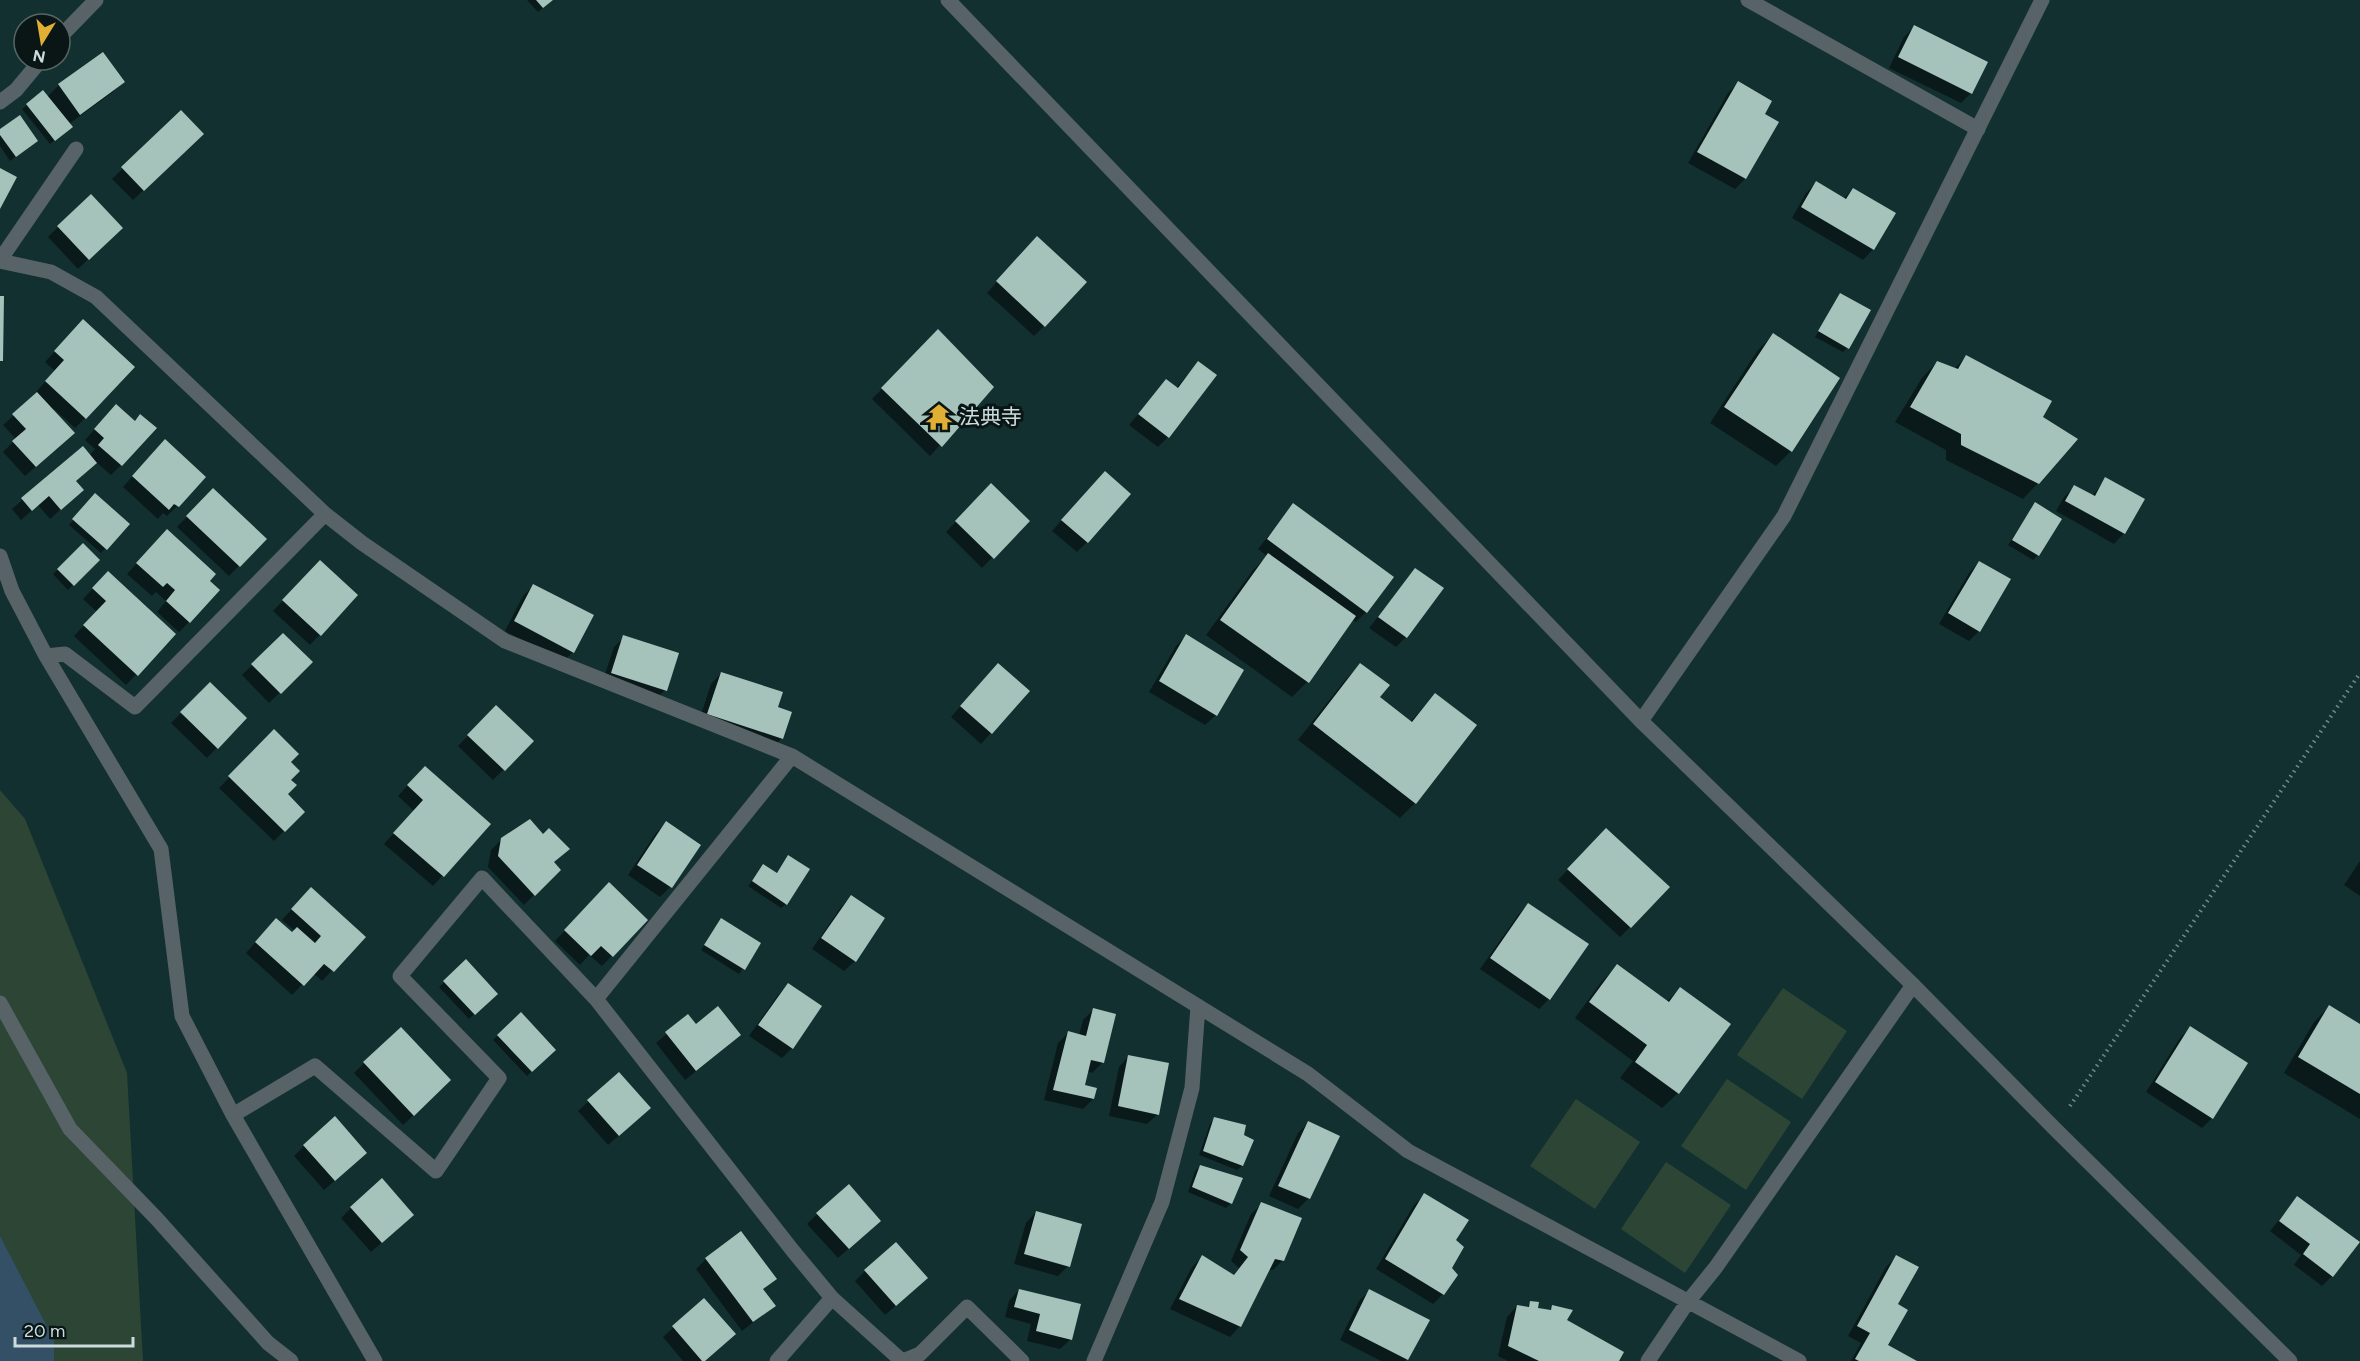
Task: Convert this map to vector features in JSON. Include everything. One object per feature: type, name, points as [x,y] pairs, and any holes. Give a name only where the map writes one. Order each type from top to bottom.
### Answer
[{"type":"street","points":[[72,25],[96,0]]},
{"type":"street","points":[[948,0],[1641,721],[1913,986],[2290,1361]]},
{"type":"street","points":[[1748,0],[1978,129]]},
{"type":"street","points":[[1641,721],[1784,516],[2042,0]]},
{"type":"street","points":[[0,102],[16,90],[31,72]]},
{"type":"street","points":[[76,149],[0,261],[51,272],[96,297],[325,514],[362,543],[505,641],[792,756],[1308,1074],[1408,1151],[1687,1303],[1799,1361]]},
{"type":"street","points":[[46,656],[65,654],[135,707],[325,514]]},
{"type":"street","points":[[0,556],[12,591],[46,656],[161,849],[183,1016],[233,1115],[375,1361]]},
{"type":"street","points":[[596,999],[792,756]]},
{"type":"street","points":[[233,1115],[315,1066],[436,1171],[499,1078],[400,976],[482,878],[596,999],[832,1298],[902,1361],[920,1354],[967,1307],[1022,1361]]},
{"type":"street","points":[[1648,1361],[1913,986]]},
{"type":"street","points":[[0,1003],[70,1129],[157,1219],[268,1343],[291,1361]]},
{"type":"street","points":[[1094,1361],[1162,1202],[1192,1088],[1198,1006]]},
{"type":"street","points":[[777,1361],[832,1298]]},
{"type":"path","points":[[2055,1129],[2360,673]]},
{"type":"green space","points":[[0,790],[25,819],[127,1073],[143,1361],[8,1361],[0,1314]]},
{"type":"green space","points":[[1783,988],[1847,1031],[1802,1099],[1737,1055]]},
{"type":"green space","points":[[1727,1079],[1791,1122],[1746,1190],[1681,1146]]},
{"type":"green space","points":[[1576,1099],[1640,1142],[1595,1209],[1530,1166]]},
{"type":"green space","points":[[1666,1162],[1731,1205],[1685,1273],[1621,1229]]},
{"type":"water","points":[[0,1236],[54,1340],[54,1361],[0,1361]]},
{"type":"building","points":[[536,0],[553,0],[543,8]]},
{"type":"building","points":[[1914,25],[1988,62],[1972,94],[1898,57]]},
{"type":"building","points":[[103,52],[125,82],[80,115],[58,84]]},
{"type":"building","points":[[1738,81],[1772,101],[1765,114],[1779,122],[1746,179],[1697,152]]},
{"type":"building","points":[[43,90],[73,127],[55,141],[26,104]]},
{"type":"building","points":[[181,110],[204,134],[144,191],[121,167]]},
{"type":"building","points":[[20,115],[38,141],[16,157],[0,135],[0,129]]},
{"type":"building","points":[[0,168],[17,177],[0,209]]},
{"type":"building","points":[[1816,181],[1846,199],[1853,188],[1896,213],[1874,250],[1801,207]]},
{"type":"building","points":[[91,194],[123,228],[89,260],[57,226]]},
{"type":"building","points":[[1037,236],[1087,282],[1045,327],[996,281]]},
{"type":"building","points":[[1840,293],[1871,310],[1849,349],[1818,331]]},
{"type":"building","points":[[0,296],[4,296],[3,361],[0,361]]},
{"type":"building","points":[[83,319],[135,367],[86,419],[45,381],[64,360],[54,351]]},
{"type":"building","name":"法典寺","points":[[938,329],[994,387],[942,447],[881,388]]},
{"type":"building","points":[[1773,333],[1840,378],[1792,452],[1724,407]]},
{"type":"building","points":[[1966,355],[2052,401],[2043,417],[2078,439],[2039,484],[1961,445],[1961,434],[1910,407],[1937,361],[1958,369]]},
{"type":"building","points":[[1198,361],[1217,375],[1169,438],[1138,414],[1166,379],[1178,388]]},
{"type":"building","points":[[37,392],[75,433],[36,467],[12,441],[26,429],[12,414]]},
{"type":"building","points":[[116,404],[135,421],[140,414],[157,428],[122,466],[98,445],[104,438],[94,429]]},
{"type":"building","points":[[165,439],[206,477],[179,507],[174,504],[169,510],[132,476]]},
{"type":"building","points":[[83,446],[97,463],[76,481],[84,490],[61,510],[49,496],[32,511],[21,498]]},
{"type":"building","points":[[1105,471],[1131,494],[1088,543],[1061,520]]},
{"type":"building","points":[[2105,477],[2145,499],[2125,534],[2065,501],[2074,485],[2095,496]]},
{"type":"building","points":[[991,483],[1030,521],[994,559],[955,521]]},
{"type":"building","points":[[213,488],[267,539],[240,567],[186,516]]},
{"type":"building","points":[[95,493],[130,524],[107,550],[72,519]]},
{"type":"building","points":[[2035,502],[2062,519],[2039,556],[2012,540]]},
{"type":"building","points":[[1293,503],[1394,577],[1367,613],[1267,539]]},
{"type":"building","points":[[167,529],[216,574],[210,581],[220,590],[190,623],[166,601],[175,590],[167,583],[163,587],[136,563]]},
{"type":"building","points":[[83,543],[100,560],[74,586],[57,569]]},
{"type":"building","points":[[1268,553],[1356,616],[1309,683],[1220,620]]},
{"type":"building","points":[[320,560],[358,595],[321,636],[282,600]]},
{"type":"building","points":[[1979,561],[2011,579],[1980,632],[1948,613]]},
{"type":"building","points":[[1415,568],[1444,588],[1407,638],[1378,617]]},
{"type":"building","points":[[108,571],[176,634],[138,676],[83,625],[106,601],[92,588]]},
{"type":"building","points":[[533,584],[594,615],[574,653],[514,621]]},
{"type":"building","points":[[283,633],[313,662],[281,694],[251,664]]},
{"type":"building","points":[[1186,634],[1244,670],[1217,716],[1159,681]]},
{"type":"building","points":[[623,635],[679,653],[667,691],[611,673]]},
{"type":"building","points":[[998,663],[1030,691],[992,734],[960,706]]},
{"type":"building","points":[[1360,663],[1390,685],[1380,697],[1412,722],[1435,693],[1477,725],[1416,804],[1313,724]]},
{"type":"building","points":[[721,672],[783,692],[778,707],[792,712],[783,739],[707,714]]},
{"type":"building","points":[[210,682],[247,718],[218,749],[180,712]]},
{"type":"building","points":[[496,705],[534,741],[505,771],[467,735]]},
{"type":"building","points":[[274,729],[299,754],[291,762],[300,771],[291,780],[297,785],[288,794],[305,812],[285,832],[228,776]]},
{"type":"building","points":[[425,766],[491,824],[444,877],[393,833],[423,800],[407,785]]},
{"type":"building","points":[[530,819],[543,834],[549,828],[570,849],[554,862],[561,870],[535,896],[498,856],[501,838]]},
{"type":"building","points":[[666,821],[701,845],[672,888],[637,865]]},
{"type":"building","points":[[1606,828],[1670,887],[1631,928],[1567,869]]},
{"type":"building","points":[[788,855],[810,869],[787,905],[752,881],[763,864],[777,873]]},
{"type":"building","points":[[609,882],[648,920],[613,957],[601,946],[591,956],[564,930]]},
{"type":"building","points":[[311,887],[366,937],[334,972],[324,964],[304,986],[255,942],[276,918],[292,932],[297,927],[315,943],[321,936],[291,909]]},
{"type":"building","points":[[851,895],[885,918],[856,962],[821,938]]},
{"type":"building","points":[[1528,903],[1589,944],[1550,1000],[1490,958]]},
{"type":"building","points":[[721,918],[761,943],[745,970],[704,945]]},
{"type":"building","points":[[466,959],[498,994],[475,1015],[443,981]]},
{"type":"building","points":[[1617,964],[1669,1002],[1680,987],[1731,1024],[1679,1094],[1635,1062],[1647,1045],[1589,1002]]},
{"type":"building","points":[[788,983],[822,1006],[793,1049],[758,1025]]},
{"type":"building","points":[[2329,1005],[2360,1024],[2360,1094],[2298,1057]]},
{"type":"building","points":[[718,1006],[741,1035],[696,1071],[665,1032],[688,1014],[696,1024]]},
{"type":"building","points":[[1093,1008],[1116,1014],[1104,1063],[1091,1060],[1085,1085],[1097,1088],[1094,1099],[1053,1090],[1068,1031],[1086,1036]]},
{"type":"building","points":[[521,1012],[556,1050],[532,1072],[497,1035]]},
{"type":"building","points":[[2190,1026],[2248,1063],[2213,1119],[2155,1082]]},
{"type":"building","points":[[401,1027],[451,1080],[414,1116],[363,1062]]},
{"type":"building","points":[[1128,1055],[1169,1063],[1159,1115],[1118,1106]]},
{"type":"building","points":[[619,1072],[651,1108],[619,1136],[587,1100]]},
{"type":"building","points":[[335,1116],[367,1153],[335,1181],[303,1145]]},
{"type":"building","points":[[1214,1117],[1246,1125],[1244,1135],[1254,1140],[1243,1166],[1203,1151]]},
{"type":"building","points":[[1308,1121],[1340,1136],[1310,1199],[1278,1186]]},
{"type":"building","points":[[1200,1165],[1243,1178],[1232,1204],[1192,1187]]},
{"type":"building","points":[[382,1178],[414,1215],[382,1243],[350,1207]]},
{"type":"building","points":[[849,1184],[881,1221],[849,1249],[816,1213]]},
{"type":"building","points":[[1424,1193],[1469,1220],[1456,1240],[1464,1247],[1452,1268],[1458,1275],[1444,1295],[1385,1259]]},
{"type":"building","points":[[2297,1196],[2360,1242],[2333,1277],[2303,1254],[2310,1244],[2279,1221]]},
{"type":"building","points":[[1261,1202],[1302,1218],[1284,1261],[1275,1259],[1241,1327],[1179,1299],[1202,1255],[1234,1275],[1248,1257],[1240,1250]]},
{"type":"building","points":[[1036,1211],[1082,1224],[1070,1267],[1024,1254]]},
{"type":"building","points":[[741,1231],[777,1279],[763,1289],[776,1306],[753,1322],[705,1258]]},
{"type":"building","points":[[896,1242],[928,1278],[896,1306],[864,1270]]},
{"type":"building","points":[[1896,1255],[1919,1267],[1898,1304],[1908,1310],[1888,1345],[1917,1361],[1859,1361],[1855,1359],[1870,1333],[1857,1326]]},
{"type":"building","points":[[1019,1289],[1081,1304],[1072,1340],[1036,1331],[1040,1314],[1014,1307]]},
{"type":"building","points":[[1369,1289],[1430,1320],[1408,1360],[1349,1330]]},
{"type":"building","points":[[704,1298],[736,1334],[705,1361],[702,1361],[672,1326]]},
{"type":"building","points":[[1530,1301],[1539,1302],[1538,1308],[1551,1310],[1552,1305],[1573,1310],[1567,1320],[1624,1352],[1619,1361],[1539,1361],[1508,1346],[1517,1305],[1529,1307]]},
{"type":"place","name":"法典寺","points":[[939,417]]}]
